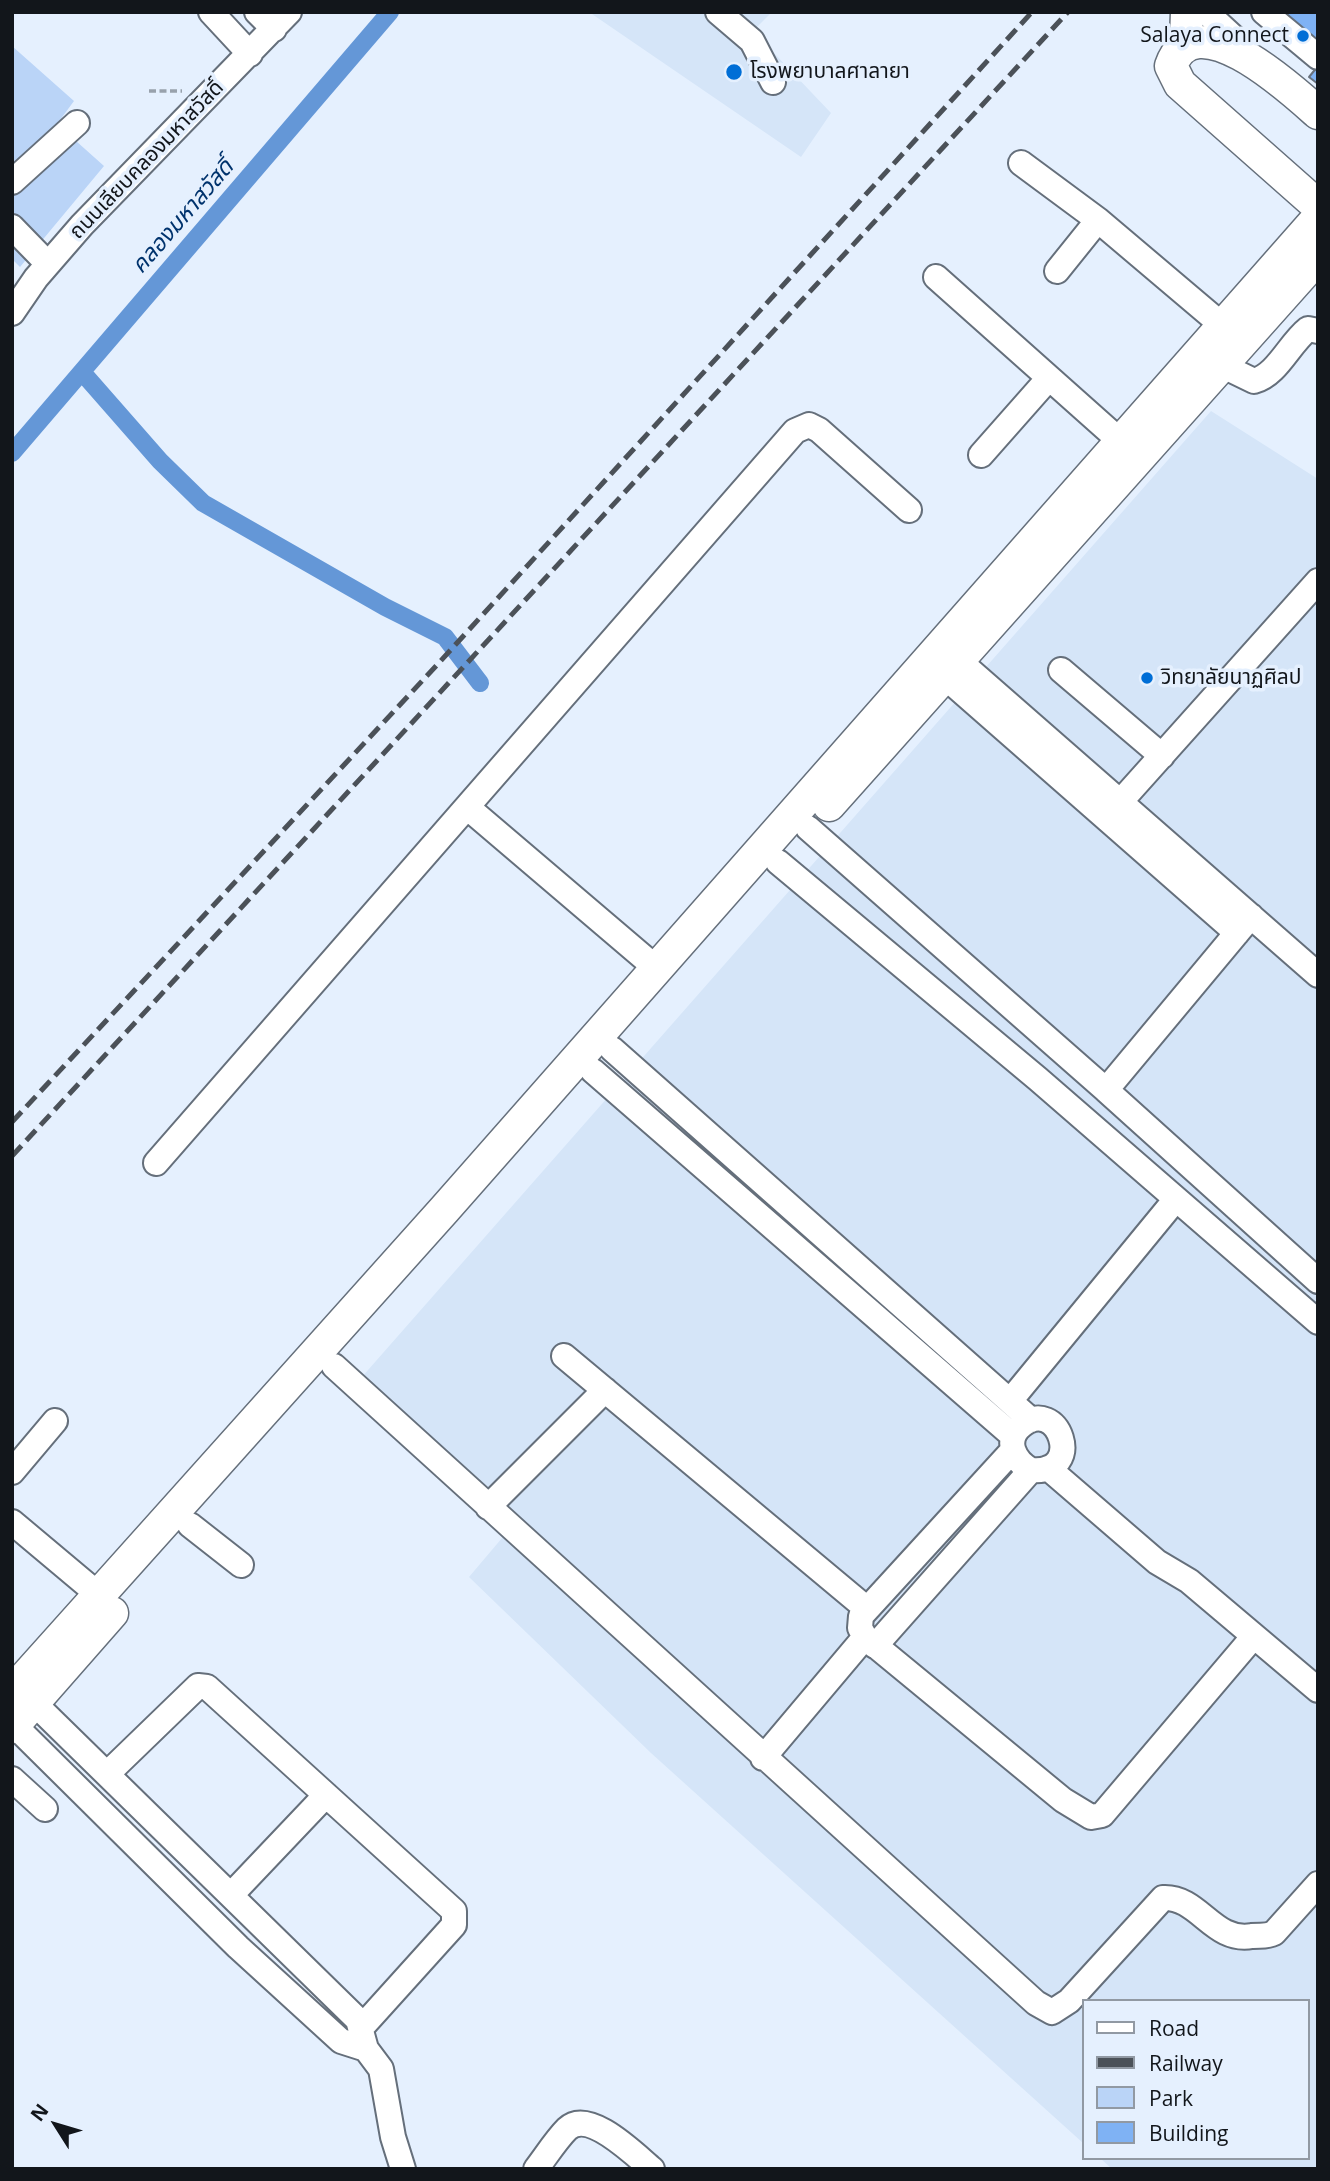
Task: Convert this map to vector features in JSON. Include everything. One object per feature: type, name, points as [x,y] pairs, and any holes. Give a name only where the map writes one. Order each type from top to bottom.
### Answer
[{"type":"main road","points":[[1318,113],[1244,47],[1187,26],[1171,66],[1180,85],[1318,206]]},
{"type":"main road","points":[[18,1711],[99,1595],[595,1053],[808,828],[953,658],[1119,440],[1318,218]]},
{"type":"main road","points":[[18,1711],[334,1366],[595,1053],[656,968],[953,658],[1318,257]]},
{"type":"street","points":[[211,12],[250,54]]},
{"type":"street","points":[[1264,12],[1318,57]]},
{"type":"street","points":[[725,14],[752,41],[773,82]]},
{"type":"street","points":[[1216,15],[1244,47]]},
{"type":"street","name":"ถนนเลียบคลองมหาสวัสดิ์","points":[[12,313],[48,264],[82,225],[250,54],[273,18]]},
{"type":"street","points":[[12,182],[77,123]]},
{"type":"street","points":[[1021,163],[1098,220],[1222,325]]},
{"type":"street","points":[[1057,271],[1098,220]]},
{"type":"street","points":[[12,227],[48,264]]},
{"type":"street","points":[[936,277],[1119,440]]},
{"type":"street","points":[[1221,365],[1254,381],[1265,378],[1308,329],[1318,331]]},
{"type":"street","points":[[981,456],[1049,378]]},
{"type":"street","points":[[156,1163],[801,426],[808,425],[819,430],[909,510]]},
{"type":"street","points":[[1121,801],[1318,581]]},
{"type":"street","points":[[953,658],[1121,801],[1244,925]]},
{"type":"street","points":[[953,658],[1244,925],[1318,975]]},
{"type":"street","points":[[1061,670],[1162,756]]},
{"type":"street","points":[[467,807],[656,968]]},
{"type":"street","points":[[808,828],[1107,1090],[1318,1281]]},
{"type":"street","points":[[778,862],[1318,1322]]},
{"type":"street","points":[[1107,1090],[1244,925]]},
{"type":"street","points":[[595,1053],[1010,1401],[1019,1435],[1017,1460],[1046,1465],[1167,1551],[1189,1581],[1318,1690]]},
{"type":"street","points":[[595,1053],[1019,1435]]},
{"type":"street","points":[[1010,1401],[1176,1199]]},
{"type":"street","points":[[564,1356],[1063,1800],[1091,1816],[1102,1815],[1254,1636]]},
{"type":"street","points":[[334,1366],[763,1758],[1036,2003],[1052,2012],[1069,2001],[1163,1898],[1172,1897],[1183,1902],[1231,1937],[1266,1937],[1274,1933],[1318,1884]]},
{"type":"street","points":[[488,1507],[605,1390]]},
{"type":"street","points":[[763,1758],[1019,1435],[1039,1419],[1055,1426],[1063,1440],[1046,1465],[867,1627]]},
{"type":"street","points":[[12,1472],[55,1421]]},
{"type":"street","points":[[12,1521],[99,1595]]},
{"type":"street","points":[[190,1525],[241,1565]]},
{"type":"street","points":[[18,1711],[237,1947],[341,2041],[363,2038],[454,1925],[454,1911],[207,1687],[198,1686],[107,1774]]},
{"type":"street","points":[[18,1711],[107,1774],[358,2020],[363,2038],[382,2069],[394,2137],[403,2169]]},
{"type":"street","points":[[12,1779],[45,1809]]},
{"type":"street","points":[[232,1895],[326,1795]]},
{"type":"street","points":[[536,2169],[569,2126],[583,2123],[601,2129],[652,2169]]},
{"type":"shaded area","name":"โรงพยาบาลศาลายา","points":[[589,12],[772,12],[753,31],[831,113],[801,157]]},
{"type":"shaded area","points":[[1211,411],[1318,479],[1318,2169],[1112,2169],[1102,2160],[1309,2160],[1309,1999],[1082,1999],[1082,2142],[651,1753],[469,1577],[519,1518],[361,1378]]},
{"type":"green space","points":[[12,46],[74,101],[57,124],[104,166],[20,267],[12,259]]},
{"type":"building","name":"Salaya Connect","points":[[1259,12],[1318,12],[1318,60]]},
{"type":"building","name":"Salaya Connect","points":[[1318,66],[1318,84],[1309,77]]},
{"type":"waterway","name":"คลองมหาสวัสดิ์","points":[[12,453],[390,12]]},
{"type":"waterway","points":[[82,372],[160,461],[203,503],[385,607],[445,637],[480,683]]},
{"type":"railway","points":[[12,1122],[436,666],[1032,12]]},
{"type":"railway","points":[[12,1156],[1068,12]]},
{"type":"place","name":"Salaya Connect","points":[[1303,36]]},
{"type":"place","name":"โรงพยาบาลศาลายา","points":[[734,72]]},
{"type":"place","name":"วิทยาลัยนาฏศิลป","points":[[1147,678]]}]
